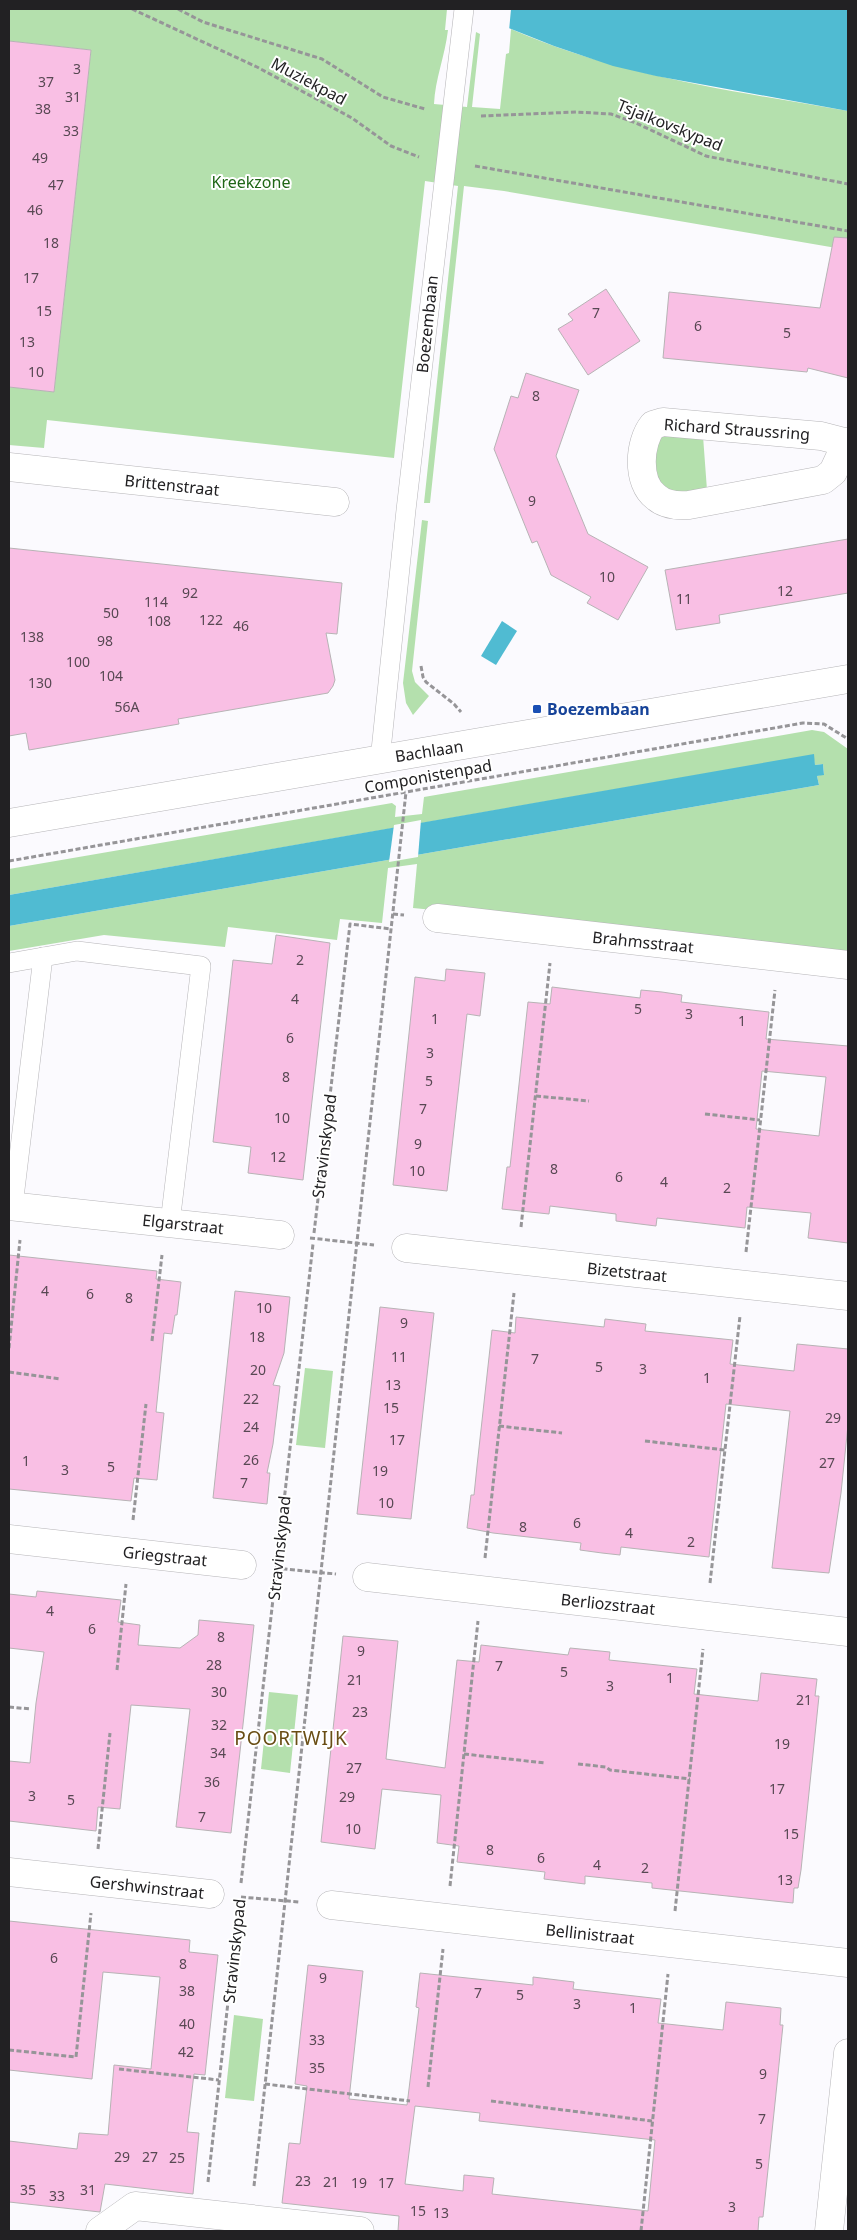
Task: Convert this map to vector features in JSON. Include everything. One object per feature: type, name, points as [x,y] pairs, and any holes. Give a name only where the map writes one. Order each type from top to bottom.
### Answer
[{"type":"street","name":"Richard Straussring","points":[[663,422],[821,436],[847,442],[833,472],[823,480],[689,505],[674,505],[654,496],[645,479],[643,470],[645,438],[653,425],[663,422]]},
{"type":"street","name":"Brittenstraat","points":[[9,467],[335,502]]},
{"type":"street","name":"Bachlaan","points":[[9,822],[848,679]]},
{"type":"street","name":"Brahmsstraat","points":[[437,918],[848,965]]},
{"type":"street","name":"Elgarstraat","points":[[15,1206],[280,1235]]},
{"type":"street","name":"Bizetstraat","points":[[406,1248],[848,1296]]},
{"type":"street","name":"Griegstraat","points":[[9,1540],[242,1565]]},
{"type":"street","name":"Berliozstraat","points":[[367,1577],[848,1632]]},
{"type":"street","name":"Gershwinstraat","points":[[9,1872],[210,1894]]},
{"type":"street","name":"Bellinistraat","points":[[332,1905],[848,1963]]},
{"type":"street","points":[[829,2231],[848,2053]]},
{"type":"street","points":[[100,2231],[135,2206],[205,2204],[251,2219],[360,2231]]},
{"type":"lane","name":"Boezembaan","points":[[380,760],[445,162],[463,18]]},
{"type":"lane","points":[[9,963],[77,951],[201,966],[168,1223]]},
{"type":"lane","points":[[15,1206],[42,957]]},
{"type":"path","name":"Muziekpad","points":[[132,9],[232,55],[307,94],[352,118],[399,150],[419,157],[475,166]]},
{"type":"path","name":"Muziekpad","points":[[178,9],[203,22],[322,59],[374,93],[390,100],[415,107],[480,116]]},
{"type":"path","name":"Tsjaikovskypad","points":[[480,116],[576,112],[611,114],[636,123],[706,156],[848,184]]},
{"type":"path","points":[[474,176],[475,166],[848,231]]},
{"type":"path","points":[[421,658],[421,673],[426,682],[454,704],[462,714],[475,781]]},
{"type":"path","name":"Componistenpad","points":[[9,861],[803,723],[824,724],[848,739]]},
{"type":"path","points":[[251,2219],[406,792]]},
{"type":"path","name":"Stravinskypad","points":[[205,2204],[350,924],[391,929]]},
{"type":"path","points":[[428,2087],[553,932]]},
{"type":"path","points":[[536,1096],[589,1101]]},
{"type":"path","points":[[705,1114],[760,1120]]},
{"type":"path","points":[[9,1348],[15,1206]]},
{"type":"path","points":[[152,1341],[168,1223]]},
{"type":"path","points":[[280,1235],[357,1244]]},
{"type":"path","points":[[9,1372],[61,1379]]},
{"type":"path","points":[[499,1426],[562,1433]]},
{"type":"path","points":[[646,1441],[725,1450]]},
{"type":"path","points":[[242,1565],[321,1572]]},
{"type":"path","points":[[9,1707],[31,1709]]},
{"type":"path","points":[[9,2050],[76,2057],[110,1733]]},
{"type":"path","points":[[464,1754],[545,1763]]},
{"type":"path","points":[[578,1764],[606,1767],[610,1770],[690,1779]]},
{"type":"path","points":[[240,1897],[285,1901]]},
{"type":"path","points":[[119,2069],[219,2080]]},
{"type":"path","points":[[265,2084],[410,2101]]},
{"type":"path","points":[[491,2101],[652,2121]]},
{"type":"green space","name":"Kreekzone","points":[[9,9],[447,9],[445,30],[448,30],[434,104],[467,107],[476,32],[480,34],[472,107],[500,109],[506,54],[509,53],[511,29],[593,59],[635,70],[719,89],[848,111],[848,250],[504,191],[464,186],[430,503],[424,503],[458,186],[425,181],[394,458],[47,420],[44,448],[9,445],[9,387],[54,392],[91,50],[9,41]]},
{"type":"green space","points":[[662,434],[703,436],[707,490],[683,494],[663,489],[653,467],[653,457]]},
{"type":"green space","points":[[422,520],[428,521],[412,671],[415,682],[429,696],[413,715],[406,703],[403,683]]},
{"type":"green space","points":[[812,730],[824,732],[848,749],[848,951],[413,908],[417,864],[388,868],[382,923],[340,919],[337,940],[228,927],[225,947],[104,935],[9,951],[9,926],[819,785],[817,776],[824,774],[823,764],[815,765],[813,755],[9,895],[9,869],[392,803],[396,806],[395,817],[422,814],[424,797]]},
{"type":"green space","points":[[305,1368],[333,1371],[325,1448],[296,1445]]},
{"type":"green space","points":[[269,1692],[298,1695],[290,1773],[261,1769]]},
{"type":"green space","points":[[234,2015],[263,2019],[254,2101],[225,2098]]},
{"type":"water","points":[[461,9],[848,9],[848,111],[656,76],[613,66],[554,46]]},
{"type":"water","points":[[502,621],[517,631],[496,665],[481,656]]},
{"type":"water","points":[[814,754],[815,765],[823,764],[824,775],[817,776],[819,785],[9,926],[9,895]]},
{"type":"pier","points":[[458,9],[511,9],[509,31],[460,11]]},
{"type":"pier","points":[[421,820],[418,857],[389,862],[394,825]]},
{"type":"building","points":[[9,41],[91,50],[54,392],[9,387]]},
{"type":"building","points":[[834,237],[848,238],[848,378],[808,368],[807,372],[663,358],[669,292],[820,308]]},
{"type":"building","points":[[606,289],[640,341],[588,375],[558,329],[573,320],[568,314]]},
{"type":"building","points":[[526,373],[579,390],[556,456],[588,534],[648,567],[618,620],[587,603],[591,597],[551,575],[537,541],[532,543],[494,449],[511,396],[518,398]]},
{"type":"building","points":[[848,539],[848,593],[719,615],[720,623],[676,630],[665,570]]},
{"type":"building","points":[[9,548],[342,583],[337,634],[326,633],[335,680],[333,686],[328,693],[178,719],[179,724],[29,750],[26,733],[9,736]]},
{"type":"building","points":[[276,935],[330,943],[303,1180],[248,1173],[251,1147],[213,1142],[233,960],[272,964]]},
{"type":"building","points":[[446,969],[485,973],[480,1016],[467,1014],[447,1191],[393,1185],[415,977],[445,981]]},
{"type":"building","points":[[552,987],[640,998],[641,990],[662,992],[682,995],[681,1002],[769,1012],[766,1039],[848,1046],[848,1243],[808,1238],[811,1213],[747,1207],[745,1228],[657,1218],[656,1226],[616,1221],[616,1214],[550,1206],[549,1214],[502,1209],[507,1167],[510,1167],[528,1002],[550,1004]],"holes":[[[762,1071],[826,1077],[819,1136],[756,1129]]]},
{"type":"building","points":[[9,1255],[157,1271],[156,1279],[181,1282],[177,1315],[175,1315],[172,1334],[164,1333],[156,1412],[164,1413],[157,1480],[134,1478],[131,1501],[9,1489]]},
{"type":"building","points":[[235,1291],[290,1297],[284,1353],[273,1385],[280,1386],[273,1444],[267,1473],[270,1473],[267,1504],[213,1498]]},
{"type":"building","points":[[380,1307],[434,1313],[411,1519],[357,1514]]},
{"type":"building","points":[[516,1317],[604,1327],[605,1319],[646,1324],[645,1331],[733,1340],[730,1364],[794,1371],[797,1344],[848,1349],[848,1425],[841,1493],[829,1573],[772,1568],[790,1411],[726,1404],[709,1557],[621,1547],[620,1555],[602,1553],[580,1550],[581,1543],[493,1533],[467,1528],[471,1495],[474,1495],[492,1330],[515,1333]]},
{"type":"building","points":[[37,1591],[121,1600],[118,1622],[140,1625],[138,1645],[180,1648],[198,1635],[199,1620],[254,1625],[231,1833],[176,1827],[190,1709],[131,1705],[120,1809],[98,1807],[96,1831],[9,1821],[9,1761],[30,1763],[36,1703],[44,1652],[9,1648],[9,1594],[36,1597]]},
{"type":"building","points":[[343,1636],[398,1641],[386,1759],[445,1768],[457,1660],[479,1662],[481,1645],[568,1655],[570,1648],[610,1652],[609,1660],[697,1669],[694,1694],[758,1701],[761,1673],[817,1679],[815,1696],[819,1696],[801,1870],[798,1888],[794,1888],[793,1903],[652,1888],[652,1883],[585,1876],[585,1884],[544,1879],[545,1872],[457,1862],[459,1846],[437,1843],[441,1795],[382,1789],[375,1849],[321,1842]]},
{"type":"building","points":[[9,1921],[190,1940],[189,1952],[218,1955],[205,2075],[194,2074],[187,2132],[199,2133],[193,2194],[105,2184],[100,2212],[9,2202],[9,2141],[77,2149],[79,2133],[108,2135],[114,2065],[151,2069],[160,1977],[103,1972],[92,2079],[9,2070]]},
{"type":"building","points":[[308,1965],[363,1971],[349,2099],[407,2105],[419,2008],[416,2007],[420,1973],[533,1985],[533,1977],[574,1982],[573,1989],[661,1999],[658,2023],[723,2030],[726,2002],[781,2008],[780,2025],[783,2025],[777,2084],[763,2217],[759,2217],[758,2231],[398,2231],[399,2216],[282,2203],[289,2143],[300,2144],[307,2086],[295,2084]],"holes":[[[415,2106],[480,2113],[479,2121],[655,2140],[648,2211],[492,2194],[494,2178],[464,2175],[463,2191],[405,2184]]]},
{"type":"place","name":"Boezembaan","points":[[537,709]]},
{"type":"district","name":"POORTWIJK","points":[[291,1738]]}]
